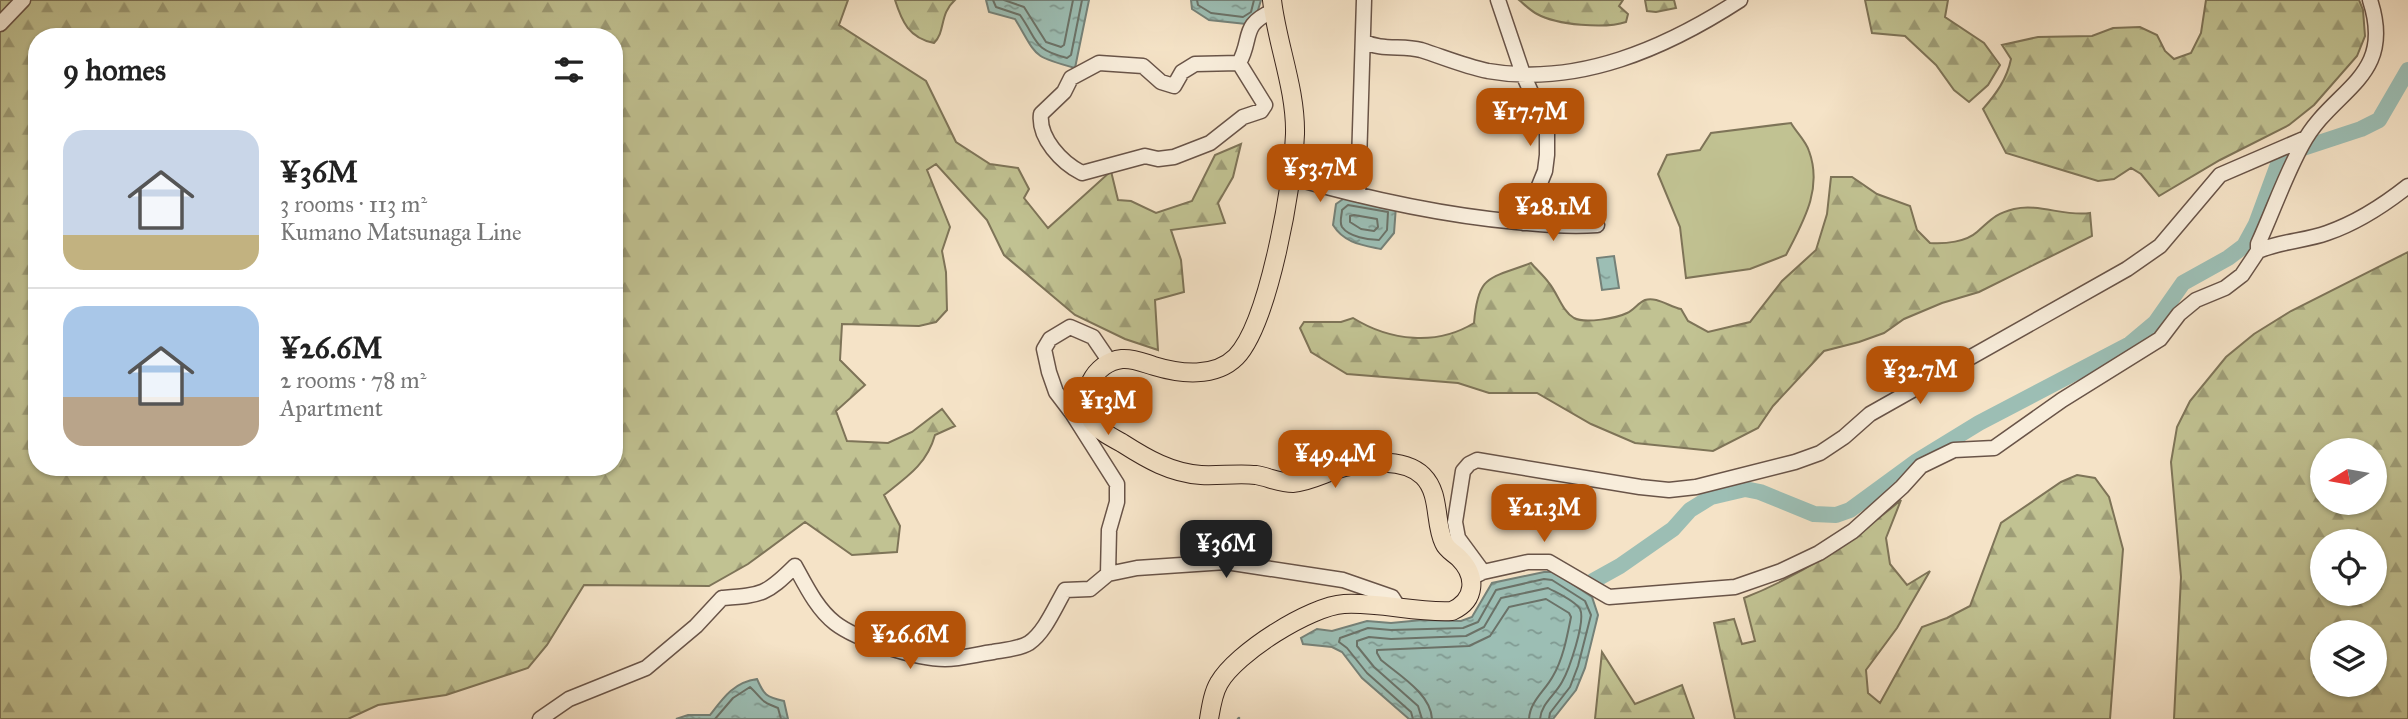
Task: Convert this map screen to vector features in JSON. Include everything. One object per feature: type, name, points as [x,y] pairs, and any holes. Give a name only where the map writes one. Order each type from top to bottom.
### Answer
[{"type":"main road","points":[[1209,719],[1218,683],[1227,672],[1269,638],[1303,616],[1321,608],[1342,604],[1452,611],[1463,606],[1477,575],[1444,544],[1435,502],[1423,476],[1405,467],[1390,463],[1345,467],[1296,483],[1256,475],[1200,475],[1172,470],[1143,456],[1098,428],[1079,409],[1091,380],[1099,369],[1110,362],[1136,360],[1157,367],[1200,373],[1220,368],[1236,357],[1253,331],[1265,297],[1284,220],[1295,133],[1273,5]]},
{"type":"street","points":[[0,24],[23,0]]},
{"type":"street","points":[[1358,195],[1364,0]]},
{"type":"street","points":[[1498,0],[1523,74],[1547,128],[1547,155],[1540,187],[1524,223]]},
{"type":"street","points":[[1363,41],[1371,45],[1419,49],[1449,61],[1489,71],[1523,74],[1584,70],[1628,59],[1740,0]]},
{"type":"street","points":[[2258,251],[2258,244],[2314,126],[2362,75],[2375,52],[2377,31],[2370,0]]},
{"type":"street","points":[[1239,63],[1245,53],[1248,30],[1273,5]]},
{"type":"street","points":[[1099,63],[1143,66],[1161,82],[1174,86],[1182,72],[1195,64],[1239,63],[1265,105],[1262,111],[1243,117],[1210,143],[1174,157],[1158,159],[1145,156],[1082,173],[1071,168],[1058,156],[1040,125],[1041,114],[1064,92],[1071,78],[1099,63]]},
{"type":"street","points":[[2302,147],[2220,175],[2160,246],[2127,269],[1870,414],[1844,438],[1820,453],[1721,481],[1669,490],[1477,460],[1463,471],[1455,522],[1458,538],[1477,575],[1528,562],[1549,562],[1609,597],[1735,587],[1780,571],[1819,553],[1853,531],[1921,466],[1954,450],[1994,448],[2062,400],[2160,339],[2179,314],[2196,300],[2225,288],[2242,275],[2258,251],[2274,244],[2326,233],[2348,224],[2390,201],[2408,186]]},
{"type":"street","points":[[1290,177],[1464,218],[1565,226],[1597,225]]},
{"type":"street","points":[[1108,574],[1109,530],[1117,502],[1117,484],[1079,409],[1056,393],[1044,349],[1050,338],[1070,327],[1093,337],[1110,362]]},
{"type":"street","points":[[540,719],[569,699],[646,668],[696,626],[722,598],[751,596],[769,590],[795,566],[832,621],[852,635],[910,653],[947,659],[1027,645],[1046,622],[1065,590],[1090,589],[1108,574],[1137,568],[1226,562],[1254,565],[1360,585],[1392,597],[1399,608]]},
{"type":"green space","points":[[0,0],[848,0],[839,25],[926,81],[956,142],[990,164],[1018,168],[1029,189],[1024,198],[1048,228],[1111,171],[1118,200],[1131,201],[1156,213],[1192,201],[1215,155],[1241,144],[1233,177],[1218,203],[1225,223],[1171,230],[1181,260],[1184,292],[1155,300],[1158,350],[1125,339],[1075,315],[1004,255],[987,220],[936,164],[927,170],[950,227],[942,251],[946,272],[947,310],[936,322],[919,326],[842,324],[840,360],[865,385],[836,411],[847,441],[888,443],[912,432],[942,409],[955,426],[935,435],[921,462],[884,495],[900,526],[897,552],[852,555],[805,522],[748,564],[709,586],[584,585],[547,645],[528,668],[446,695],[378,705],[348,719],[0,719]]},
{"type":"green space","points":[[895,0],[955,0],[947,11],[934,43],[918,37],[908,28]]},
{"type":"green space","points":[[1519,0],[1623,0],[1619,6],[1628,14],[1626,22],[1617,24],[1568,23],[1537,14]]},
{"type":"green space","points":[[1645,0],[1674,0],[1676,8],[1647,11]]},
{"type":"green space","points":[[1865,0],[1948,0],[1945,17],[1984,43],[2000,65],[1988,85],[1969,102],[1954,90],[1936,65],[1905,36],[1872,33]]},
{"type":"green space","points":[[2206,0],[2359,0],[2363,10],[2365,36],[2357,56],[2314,105],[2289,125],[2220,160],[2159,196],[2141,174],[2131,168],[2114,179],[2098,181],[2006,153],[1983,109],[2007,73],[2011,59],[2002,45],[2038,37],[2092,36],[2113,28],[2140,27],[2157,35],[2165,51],[2174,59],[2191,53],[2201,33]]},
{"type":"green space","points":[[1791,123],[1808,147],[1814,179],[1809,205],[1786,255],[1750,269],[1686,278],[1680,227],[1658,174],[1667,155],[1700,150],[1711,133]]},
{"type":"green space","points":[[1831,177],[1852,177],[1877,194],[1910,206],[1917,230],[1930,243],[1949,243],[1967,238],[1997,215],[2023,208],[2090,213],[2092,236],[1979,292],[1942,303],[1904,319],[1884,333],[1824,351],[1773,406],[1758,428],[1713,451],[1635,443],[1591,424],[1537,393],[1489,393],[1458,383],[1347,374],[1311,352],[1300,328],[1304,322],[1341,322],[1353,318],[1382,332],[1398,336],[1429,338],[1445,335],[1474,323],[1479,295],[1488,281],[1531,263],[1549,283],[1566,311],[1579,320],[1616,317],[1649,299],[1681,309],[1688,321],[1708,332],[1750,322],[1782,281],[1816,250],[1827,214]]},
{"type":"green space","points":[[2408,252],[2408,719],[2174,719],[2181,577],[2171,462],[2177,427],[2190,401],[2226,357],[2254,334],[2291,311]]},
{"type":"green space","points":[[2077,475],[2095,478],[2109,497],[2123,549],[2110,719],[1735,719],[1714,623],[1734,619],[1742,644],[1755,641],[1744,598],[1787,579],[1827,555],[1901,500],[1886,538],[1890,564],[1907,585],[1930,571],[1897,628],[1866,670],[1868,693],[1880,703],[1922,627],[1970,606],[2001,523],[2061,482]]},
{"type":"green space","points":[[1602,652],[1635,704],[1682,685],[1694,719],[1595,719]]},
{"type":"water","points":[[986,0],[1089,0],[1075,68],[1050,61],[1037,53],[1015,19],[989,12]]},
{"type":"water","points":[[1191,0],[1261,0],[1256,17],[1246,24],[1209,20],[1192,9]]},
{"type":"water","points":[[1346,197],[1396,206],[1394,233],[1381,249],[1360,244],[1337,231],[1333,225],[1336,204]]},
{"type":"water","points":[[1614,256],[1619,288],[1602,290],[1597,258]]},
{"type":"water","points":[[1554,572],[1592,597],[1598,615],[1585,668],[1576,690],[1553,719],[1409,719],[1362,678],[1342,652],[1332,647],[1303,644],[1301,638],[1317,629],[1332,631],[1367,621],[1461,621],[1472,617],[1492,583]]},
{"type":"water","points":[[757,679],[766,694],[784,701],[788,719],[676,719],[688,715],[710,715],[735,687]]},
{"type":"waterway","points":[[1593,581],[1620,566],[1673,529],[1690,510],[1711,497],[1745,489],[1760,492],[1814,514],[1836,515],[1850,510],[1917,461],[1979,423],[2130,344],[2155,323],[2183,283],[2244,246],[2256,224],[2280,159],[2291,152],[2361,129],[2379,120],[2408,70]]}]
